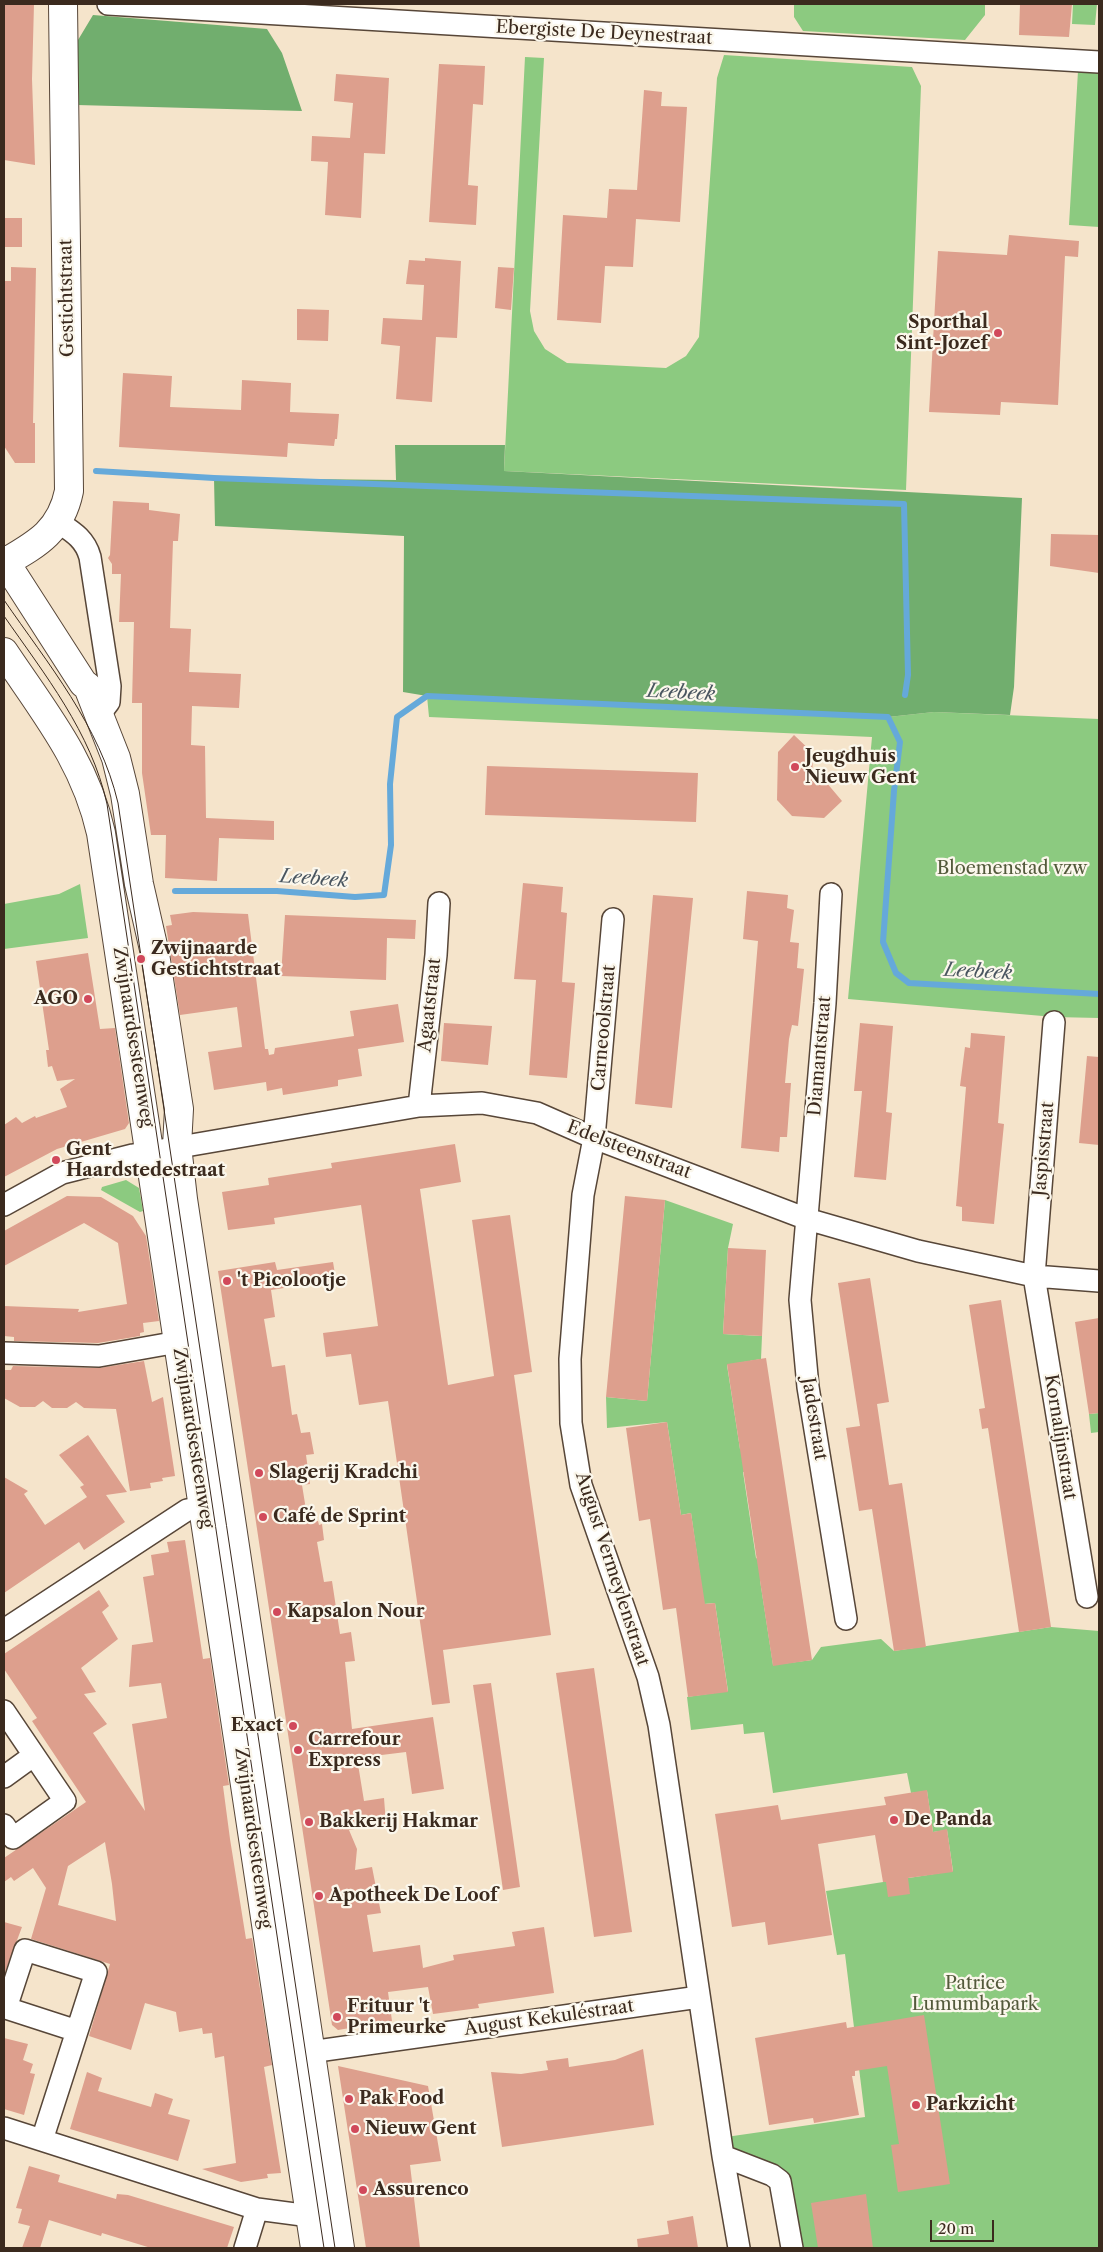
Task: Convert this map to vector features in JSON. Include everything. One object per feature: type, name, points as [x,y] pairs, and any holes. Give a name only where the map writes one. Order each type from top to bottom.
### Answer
[{"type":"street","name":"Gestichtstraat","points":[[4,562],[48,534],[58,522],[68,499],[70,468],[64,4]]},
{"type":"street","name":"Ebergiste De Deynestraat","points":[[108,4],[1099,62]]},
{"type":"street","points":[[58,522],[79,536],[86,545],[90,557],[110,686],[109,702],[100,714]]},
{"type":"street","name":"Zwijnaardsesteenweg","points":[[4,562],[83,683],[88,687],[100,714],[116,758],[125,794],[139,884],[155,954],[179,1109],[177,1146],[298,2054],[310,2216],[315,2248]]},
{"type":"street","name":"Zwijnaardsesteenweg","points":[[4,652],[65,743],[80,769],[94,802],[115,919],[203,1507],[298,2054],[340,2248]]},
{"type":"street","name":"Diamantstraat","points":[[807,1219],[825,1003],[831,894]]},
{"type":"street","name":"Agaatstraat","points":[[419,1106],[436,955],[439,903]]},
{"type":"street","name":"Carneoolstraat","points":[[594,1138],[613,919]]},
{"type":"street","name":"Jaspisstraat","points":[[1034,1276],[1054,1022]]},
{"type":"street","name":"Edelsteenstraat","points":[[4,1205],[62,1173],[177,1146],[419,1106],[482,1103],[537,1113],[594,1138],[807,1219],[918,1251],[1034,1276],[1099,1281]]},
{"type":"street","name":"August Vermeylenstraat","points":[[594,1138],[583,1195],[570,1359],[571,1423],[581,1485],[648,1677],[659,1725],[699,1997],[739,2248]]},
{"type":"street","name":"Jadestraat","points":[[807,1219],[800,1300],[808,1387],[846,1619]]},
{"type":"street","name":"Kornalijnstraat","points":[[1034,1276],[1087,1597]]},
{"type":"street","points":[[4,1353],[99,1356],[178,1342]]},
{"type":"street","points":[[4,1630],[187,1510],[203,1507]]},
{"type":"street","points":[[4,1711],[65,1802],[13,1838],[4,1825]]},
{"type":"street","points":[[4,1777],[33,1756]]},
{"type":"street","points":[[42,2140],[96,1972],[25,1950],[6,2008],[77,2031]]},
{"type":"street","name":"August Kekuléstraat","points":[[298,2054],[699,1997]]},
{"type":"street","points":[[4,2128],[257,2209],[310,2216]]},
{"type":"street","points":[[724,2156],[772,2175],[780,2181],[792,2248]]},
{"type":"street","points":[[245,2248],[257,2209]]},
{"type":"green space","points":[[794,4],[985,4],[985,15],[965,40],[803,31],[794,17]]},
{"type":"green space","points":[[1073,4],[1097,4],[1095,25],[1072,24]]},
{"type":"green space","points":[[93,15],[267,29],[282,53],[302,111],[77,105],[78,40]]},
{"type":"green space","points":[[724,55],[912,67],[921,86],[906,490],[504,471],[525,57],[544,58],[530,311],[534,331],[545,349],[567,363],[666,368],[686,356],[699,337],[717,78]]},
{"type":"green space","points":[[1078,71],[1099,73],[1099,227],[1069,225]]},
{"type":"green space","points":[[395,445],[505,445],[504,471],[1022,498],[1014,687],[1010,715],[934,712],[888,717],[427,696],[403,692],[404,536],[215,526],[214,478],[396,480]]},
{"type":"green space","name":"Bloemenstad vzw","points":[[427,696],[888,717],[934,712],[1099,719],[1099,1018],[1054,1017],[848,999],[872,737],[429,717]]},
{"type":"green space","points":[[80,884],[88,938],[4,949],[4,904],[59,894]]},
{"type":"green space","points":[[126,1180],[139,1188],[143,1211],[140,1212],[101,1190],[102,1187]]},
{"type":"green space","name":"Patrice Lumumbapark","points":[[665,1200],[733,1224],[728,1248],[723,1334],[762,1336],[761,1359],[727,1365],[740,1449],[779,1444],[777,1467],[743,1472],[756,1558],[794,1575],[760,1580],[773,1665],[812,1660],[821,1647],[881,1639],[894,1651],[1051,1627],[1099,1631],[1099,2248],[801,2248],[789,2179],[729,2150],[726,2137],[865,2117],[845,1954],[837,1955],[826,1891],[953,1871],[947,1830],[933,1832],[927,1791],[911,1793],[907,1773],[773,1793],[764,1732],[744,1734],[743,1724],[691,1730],[687,1697],[728,1691],[715,1603],[704,1604],[691,1513],[681,1515],[667,1422],[607,1428],[606,1397],[647,1401]]},
{"type":"green space","points":[[1099,1413],[1099,1432],[1091,1433],[1089,1414]]},
{"type":"building","points":[[4,4],[34,4],[32,79],[35,165],[4,160]]},
{"type":"building","points":[[1020,4],[1072,4],[1069,37],[1019,35]]},
{"type":"building","points":[[439,64],[485,66],[483,105],[473,104],[468,185],[478,186],[476,225],[429,222]]},
{"type":"building","points":[[336,74],[389,78],[385,154],[364,153],[361,218],[325,215],[328,162],[311,161],[312,136],[350,138],[353,103],[334,101]]},
{"type":"building","points":[[644,90],[662,92],[661,106],[687,107],[680,222],[636,219],[633,267],[605,266],[601,323],[557,320],[563,215],[607,218],[609,189],[637,190]]},
{"type":"building","points":[[4,218],[22,218],[22,247],[4,247]]},
{"type":"building","name":"Sporthal Sint-Jozef","points":[[1009,235],[1079,241],[1078,257],[1065,256],[1058,405],[1001,402],[1000,415],[929,412],[938,251],[1007,255]]},
{"type":"building","points":[[425,258],[461,261],[457,338],[436,337],[432,402],[396,399],[400,346],[381,344],[383,318],[422,320],[424,285],[406,284],[409,260],[425,261]]},
{"type":"building","points":[[11,267],[36,268],[33,423],[35,423],[35,463],[15,463],[4,446],[4,281],[11,281]]},
{"type":"building","points":[[498,267],[514,268],[511,310],[495,308]]},
{"type":"building","points":[[297,309],[329,310],[328,341],[297,340]]},
{"type":"building","points":[[123,373],[172,376],[170,407],[241,410],[242,380],[291,383],[290,412],[339,414],[337,439],[335,439],[334,446],[288,443],[287,457],[119,447]]},
{"type":"building","points":[[113,501],[149,503],[149,510],[180,514],[178,541],[173,541],[170,628],[191,629],[189,672],[241,674],[239,708],[192,706],[191,745],[205,746],[206,818],[274,821],[274,840],[219,838],[217,881],[165,878],[166,835],[151,835],[142,773],[142,703],[132,703],[134,622],[119,622],[121,574],[112,574],[112,564],[108,558],[110,555]]},
{"type":"building","points":[[1051,534],[1099,535],[1099,573],[1050,566]]},
{"type":"building","name":"Jeugdhuis Nieuw Gent","points":[[794,735],[813,753],[812,781],[826,782],[842,801],[824,818],[792,816],[777,800],[778,752]]},
{"type":"building","points":[[487,766],[698,773],[696,822],[485,815]]},
{"type":"building","points":[[523,883],[563,887],[561,912],[567,913],[562,982],[575,983],[567,1078],[529,1075],[536,980],[514,979]]},
{"type":"building","points":[[747,891],[788,895],[787,908],[794,910],[790,942],[799,943],[797,968],[804,969],[798,1026],[792,1025],[789,1039],[785,1083],[791,1083],[787,1137],[780,1137],[779,1152],[741,1148],[758,941],[743,939]]},
{"type":"building","points":[[653,895],[693,898],[672,1108],[635,1104]]},
{"type":"building","points":[[193,912],[248,914],[265,1049],[268,1049],[269,1055],[274,1054],[275,1048],[354,1036],[350,1011],[398,1004],[404,1042],[358,1049],[362,1076],[338,1080],[338,1086],[283,1095],[282,1088],[267,1091],[266,1082],[214,1090],[208,1052],[242,1047],[237,1007],[180,1015],[166,926],[172,925],[170,915]]},
{"type":"building","points":[[285,915],[416,920],[415,939],[387,938],[386,980],[281,976]]},
{"type":"building","points":[[88,953],[100,1029],[115,1028],[129,1123],[125,1129],[57,1149],[4,1177],[4,1125],[16,1117],[22,1123],[35,1116],[36,1118],[67,1107],[60,1089],[75,1079],[57,1081],[52,1066],[48,1067],[46,1050],[49,1050],[36,961]]},
{"type":"building","points":[[444,1023],[492,1026],[488,1065],[441,1061]]},
{"type":"building","points":[[860,1023],[893,1026],[886,1112],[892,1113],[886,1180],[854,1177],[862,1091],[854,1091]]},
{"type":"building","points":[[971,1033],[1005,1036],[998,1123],[1004,1124],[994,1224],[962,1221],[962,1207],[956,1206],[966,1087],[960,1086],[965,1047],[970,1048]]},
{"type":"building","points":[[1087,1056],[1099,1057],[1099,1145],[1079,1143]]},
{"type":"building","points":[[455,1144],[461,1182],[420,1189],[448,1385],[494,1376],[472,1220],[510,1215],[532,1372],[514,1375],[551,1635],[443,1650],[450,1703],[432,1705],[388,1401],[359,1405],[351,1354],[326,1357],[323,1333],[378,1326],[361,1205],[274,1218],[275,1224],[228,1230],[222,1192],[269,1185],[268,1178],[332,1168],[331,1163]]},
{"type":"building","points":[[67,1196],[101,1197],[133,1216],[146,1236],[159,1321],[143,1323],[144,1332],[140,1333],[140,1336],[98,1343],[14,1341],[14,1337],[4,1336],[4,1306],[79,1309],[78,1312],[127,1304],[118,1243],[84,1223],[4,1266],[4,1231]]},
{"type":"building","points":[[625,1196],[665,1200],[647,1401],[606,1397]]},
{"type":"building","points":[[728,1248],[766,1250],[762,1336],[723,1334]]},
{"type":"building","points":[[275,1262],[277,1270],[333,1262],[336,1280],[271,1290],[275,1317],[264,1319],[272,1367],[285,1365],[292,1415],[297,1414],[301,1433],[310,1432],[314,1454],[306,1455],[310,1484],[302,1485],[308,1522],[318,1521],[319,1525],[322,1524],[324,1540],[317,1542],[324,1582],[332,1581],[340,1634],[351,1632],[355,1661],[345,1662],[352,1729],[433,1717],[444,1789],[412,1794],[406,1752],[357,1758],[364,1801],[384,1798],[386,1824],[349,1830],[357,1849],[355,1870],[372,1867],[381,1913],[367,1915],[373,1952],[420,1945],[423,1968],[454,1960],[453,1955],[515,1946],[512,1932],[544,1927],[554,1993],[478,2004],[479,2008],[433,2014],[428,1987],[388,1992],[392,2021],[338,2030],[332,2025],[218,1271]]},
{"type":"building","points":[[870,1278],[889,1402],[877,1404],[889,1485],[902,1483],[926,1647],[894,1651],[872,1509],[859,1511],[846,1428],[860,1426],[838,1283]]},
{"type":"building","points":[[1001,1300],[1051,1627],[1019,1632],[988,1428],[982,1429],[979,1409],[985,1408],[969,1305]]},
{"type":"building","points":[[1099,1318],[1099,1413],[1089,1414],[1075,1322]]},
{"type":"building","points":[[766,1358],[812,1660],[773,1666],[727,1364]]},
{"type":"building","points":[[144,1361],[152,1402],[163,1397],[175,1476],[162,1478],[163,1481],[150,1483],[151,1488],[130,1491],[116,1409],[84,1408],[76,1402],[67,1408],[52,1408],[43,1401],[35,1407],[20,1407],[4,1398],[4,1370],[11,1370],[13,1366],[99,1368]]},
{"type":"building","points":[[667,1422],[681,1515],[691,1513],[705,1604],[715,1603],[728,1692],[688,1697],[676,1608],[663,1610],[650,1519],[639,1521],[626,1428]]},
{"type":"building","points":[[88,1435],[127,1492],[106,1495],[125,1522],[84,1550],[79,1542],[4,1593],[4,1477],[28,1491],[24,1494],[45,1525],[87,1497],[80,1487],[84,1485],[59,1455]]},
{"type":"building","points":[[185,1540],[203,1659],[210,1658],[229,1785],[223,1786],[230,1839],[246,1939],[252,1938],[272,2065],[264,2067],[281,2173],[267,2174],[268,2178],[241,2182],[202,2169],[236,2163],[224,2056],[215,2058],[212,2033],[203,2034],[202,2028],[179,2032],[176,2012],[145,2003],[131,2050],[89,2036],[110,1964],[31,1939],[46,1888],[33,1868],[14,1881],[11,1877],[4,1882],[4,1858],[86,1802],[32,1721],[37,1718],[4,1669],[4,1654],[99,1590],[109,1606],[102,1612],[118,1639],[81,1668],[96,1692],[84,1694],[107,1724],[93,1733],[145,1811],[132,1724],[167,1718],[161,1683],[129,1687],[132,1645],[153,1642],[143,1577],[154,1575],[151,1555],[169,1552],[167,1542]],"holes":[[[105,1842],[116,1921],[58,1905],[68,1866]]]},
{"type":"building","points":[[594,1668],[632,1932],[594,1937],[556,1673]]},
{"type":"building","points":[[491,1683],[520,1887],[503,1890],[473,1685]]},
{"type":"building","points":[[927,1790],[933,1832],[947,1829],[953,1872],[908,1878],[910,1894],[888,1897],[886,1882],[883,1882],[875,1835],[818,1844],[832,1935],[768,1945],[765,1922],[732,1927],[715,1814],[778,1805],[781,1820],[886,1805],[884,1797]]},
{"type":"building","points":[[4,1922],[22,1927],[5,1972],[4,1972]]},
{"type":"building","points":[[924,2015],[950,2184],[898,2192],[891,2145],[899,2144],[887,2066],[855,2071],[855,2076],[852,2076],[859,2115],[814,2123],[813,2118],[769,2125],[755,2038],[846,2022],[847,2028]]},
{"type":"building","points":[[4,2038],[28,2044],[23,2060],[33,2064],[30,2073],[35,2074],[24,2115],[4,2109]]},
{"type":"building","points":[[643,2049],[654,2125],[502,2147],[491,2072],[521,2074],[548,2070],[546,2061],[568,2058],[569,2067],[615,2060]]},
{"type":"building","points":[[338,2066],[428,2086],[441,2161],[410,2165],[420,2248],[366,2248]]},
{"type":"building","points":[[87,2072],[102,2078],[98,2091],[151,2107],[155,2093],[173,2099],[168,2114],[190,2120],[178,2161],[70,2129]]},
{"type":"building","points":[[29,2166],[60,2175],[58,2182],[116,2199],[117,2194],[128,2195],[234,2227],[227,2248],[151,2248],[102,2233],[101,2236],[49,2220],[40,2248],[22,2248],[30,2226],[18,2223],[22,2209],[16,2208]]},
{"type":"building","points":[[866,2194],[873,2248],[818,2248],[811,2203]]},
{"type":"building","points":[[693,2216],[698,2248],[638,2248],[637,2239],[669,2234],[667,2221]]},
{"type":"waterway","points":[[96,471],[214,478],[904,504],[908,675],[905,695]]},
{"type":"waterway","name":"Leebeek","points":[[175,891],[277,891],[355,897],[384,895],[391,845],[390,784],[397,717],[427,696],[888,717],[900,742],[894,791],[883,942],[896,973],[909,983],[1099,994]]},
{"type":"tram line","points":[[4,600],[55,672],[86,722],[110,775],[118,803],[335,2248]]},
{"type":"tram line","points":[[4,616],[50,682],[78,728],[100,778],[107,804],[324,2248]]},
{"type":"place","name":"Sporthal Sint-Jozef","points":[[998,333]]},
{"type":"place","name":"Jeugdhuis Nieuw Gent","points":[[795,767]]},
{"type":"place","name":"Zwijnaarde Gestichtstraat","points":[[141,959]]},
{"type":"place","name":"AGO","points":[[88,999]]},
{"type":"place","name":"Gent Haardstedestraat","points":[[56,1160]]},
{"type":"place","name":"'t Picolootje","points":[[227,1281]]},
{"type":"place","name":"Slagerij Kradchi","points":[[259,1473]]},
{"type":"place","name":"Café de Sprint","points":[[263,1517]]},
{"type":"place","name":"Kapsalon Nour","points":[[277,1612]]},
{"type":"place","name":"Exact","points":[[293,1726]]},
{"type":"place","name":"Carrefour Express","points":[[298,1750]]},
{"type":"place","name":"De Panda","points":[[894,1820]]},
{"type":"place","name":"Bakkerij Hakmar","points":[[309,1822]]},
{"type":"place","name":"Apotheek De Loof","points":[[319,1896]]},
{"type":"place","name":"Frituur 't Primeurke","points":[[337,2017]]},
{"type":"place","name":"Pak Food","points":[[349,2099]]},
{"type":"place","name":"Parkzicht","points":[[916,2105]]},
{"type":"place","name":"Nieuw Gent","points":[[355,2129]]},
{"type":"place","name":"Assurenco","points":[[363,2190]]}]
